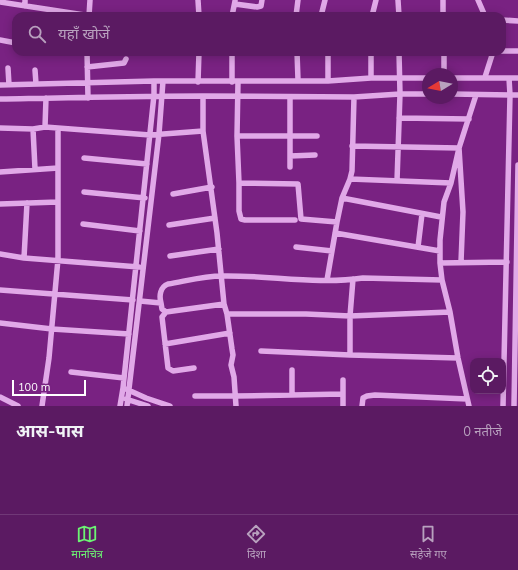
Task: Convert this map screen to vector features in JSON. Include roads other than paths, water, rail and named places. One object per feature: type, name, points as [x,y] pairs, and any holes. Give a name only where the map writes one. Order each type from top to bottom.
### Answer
[{"type":"street","points":[[90,0],[90,12]]},
{"type":"street","points":[[198,0],[199,12]]},
{"type":"street","points":[[233,12],[235,2],[257,7],[261,6],[262,0]]},
{"type":"street","points":[[296,12],[298,0]]},
{"type":"street","points":[[322,12],[326,0]]},
{"type":"street","points":[[373,12],[376,0]]},
{"type":"street","points":[[398,0],[398,12]]},
{"type":"street","points":[[443,0],[443,12]]},
{"type":"street","points":[[478,0],[483,12]]},
{"type":"street","points":[[2,2],[25,3],[70,12]]},
{"type":"street","points":[[506,20],[518,21]]},
{"type":"street","points":[[0,40],[12,42]]},
{"type":"street","points":[[506,51],[518,52]]},
{"type":"street","points":[[87,56],[88,98]]},
{"type":"street","points":[[198,82],[199,56]]},
{"type":"street","points":[[232,56],[238,96],[237,136],[239,212],[241,219],[295,220]]},
{"type":"street","points":[[297,56],[298,80]]},
{"type":"street","points":[[328,56],[328,81]]},
{"type":"street","points":[[371,56],[371,78]]},
{"type":"street","points":[[397,181],[400,94],[399,56]]},
{"type":"street","points":[[444,56],[444,68]]},
{"type":"street","points":[[485,77],[492,56]]},
{"type":"street","points":[[87,67],[124,63],[126,59]]},
{"type":"street","points":[[8,68],[9,85]]},
{"type":"street","points":[[35,70],[36,84]]},
{"type":"street","points":[[0,84],[154,81],[328,81],[371,78],[422,78]]},
{"type":"street","points":[[458,78],[518,78]]},
{"type":"street","points":[[503,406],[507,262],[509,78]]},
{"type":"street","points":[[127,403],[124,378],[144,198],[154,96],[154,81]]},
{"type":"street","points":[[120,406],[126,389],[140,301],[159,134],[163,82]]},
{"type":"street","points":[[0,99],[154,96],[354,97],[422,94]]},
{"type":"street","points":[[458,94],[518,95]]},
{"type":"street","points":[[469,406],[442,280],[440,251],[441,218],[444,202],[451,183],[459,148],[476,95]]},
{"type":"street","points":[[203,96],[203,131],[216,218],[224,304],[227,314],[233,355],[231,365],[234,377],[236,406]]},
{"type":"street","points":[[290,97],[290,167]]},
{"type":"street","points":[[327,280],[342,198],[350,179],[354,97]]},
{"type":"street","points":[[45,127],[46,98]]},
{"type":"street","points":[[398,118],[469,119]]},
{"type":"street","points":[[0,128],[33,129],[45,127],[150,135],[203,131]]},
{"type":"street","points":[[42,406],[52,329],[58,259],[58,128]]},
{"type":"street","points":[[33,129],[35,169]]},
{"type":"street","points":[[237,136],[317,136]]},
{"type":"street","points":[[352,146],[459,148]]},
{"type":"street","points":[[459,148],[463,212],[461,262]]},
{"type":"street","points":[[290,156],[315,155]]},
{"type":"street","points":[[84,158],[147,164]]},
{"type":"street","points":[[514,406],[517,345],[518,165]]},
{"type":"street","points":[[0,172],[58,168]]},
{"type":"street","points":[[350,179],[451,183]]},
{"type":"street","points":[[239,183],[298,184],[301,219],[337,222]]},
{"type":"street","points":[[173,194],[212,187]]},
{"type":"street","points":[[84,192],[151,199]]},
{"type":"street","points":[[342,198],[441,218]]},
{"type":"street","points":[[0,204],[58,202]]},
{"type":"street","points":[[24,258],[27,203]]},
{"type":"street","points":[[418,247],[422,214]]},
{"type":"street","points":[[169,225],[216,218]]},
{"type":"street","points":[[83,224],[140,230]]},
{"type":"street","points":[[336,233],[440,251]]},
{"type":"street","points":[[296,247],[332,251]]},
{"type":"street","points":[[170,256],[219,250]]},
{"type":"street","points":[[0,254],[24,258],[58,259],[144,267]]},
{"type":"street","points":[[440,263],[507,262]]},
{"type":"street","points":[[166,312],[162,309],[160,298],[161,290],[164,285],[222,276],[327,280],[363,278],[442,280]]},
{"type":"street","points":[[350,355],[350,316],[353,279]]},
{"type":"street","points":[[0,290],[133,300]]},
{"type":"street","points":[[140,301],[161,303]]},
{"type":"street","points":[[194,368],[169,370],[162,317],[166,312],[224,304]]},
{"type":"street","points":[[227,314],[306,314],[350,316],[450,312]]},
{"type":"street","points":[[0,323],[52,329],[129,334]]},
{"type":"street","points":[[165,344],[230,333]]},
{"type":"street","points":[[261,351],[458,358]]},
{"type":"street","points":[[292,370],[292,395]]},
{"type":"street","points":[[70,372],[124,378]]},
{"type":"street","points":[[343,380],[343,406]]},
{"type":"street","points":[[126,389],[170,406]]},
{"type":"street","points":[[195,396],[343,394]]},
{"type":"street","points":[[362,406],[363,398],[375,395],[467,399]]},
{"type":"street","points":[[0,397],[18,406]]},
{"type":"street","points":[[122,397],[127,403],[148,406]]}]
